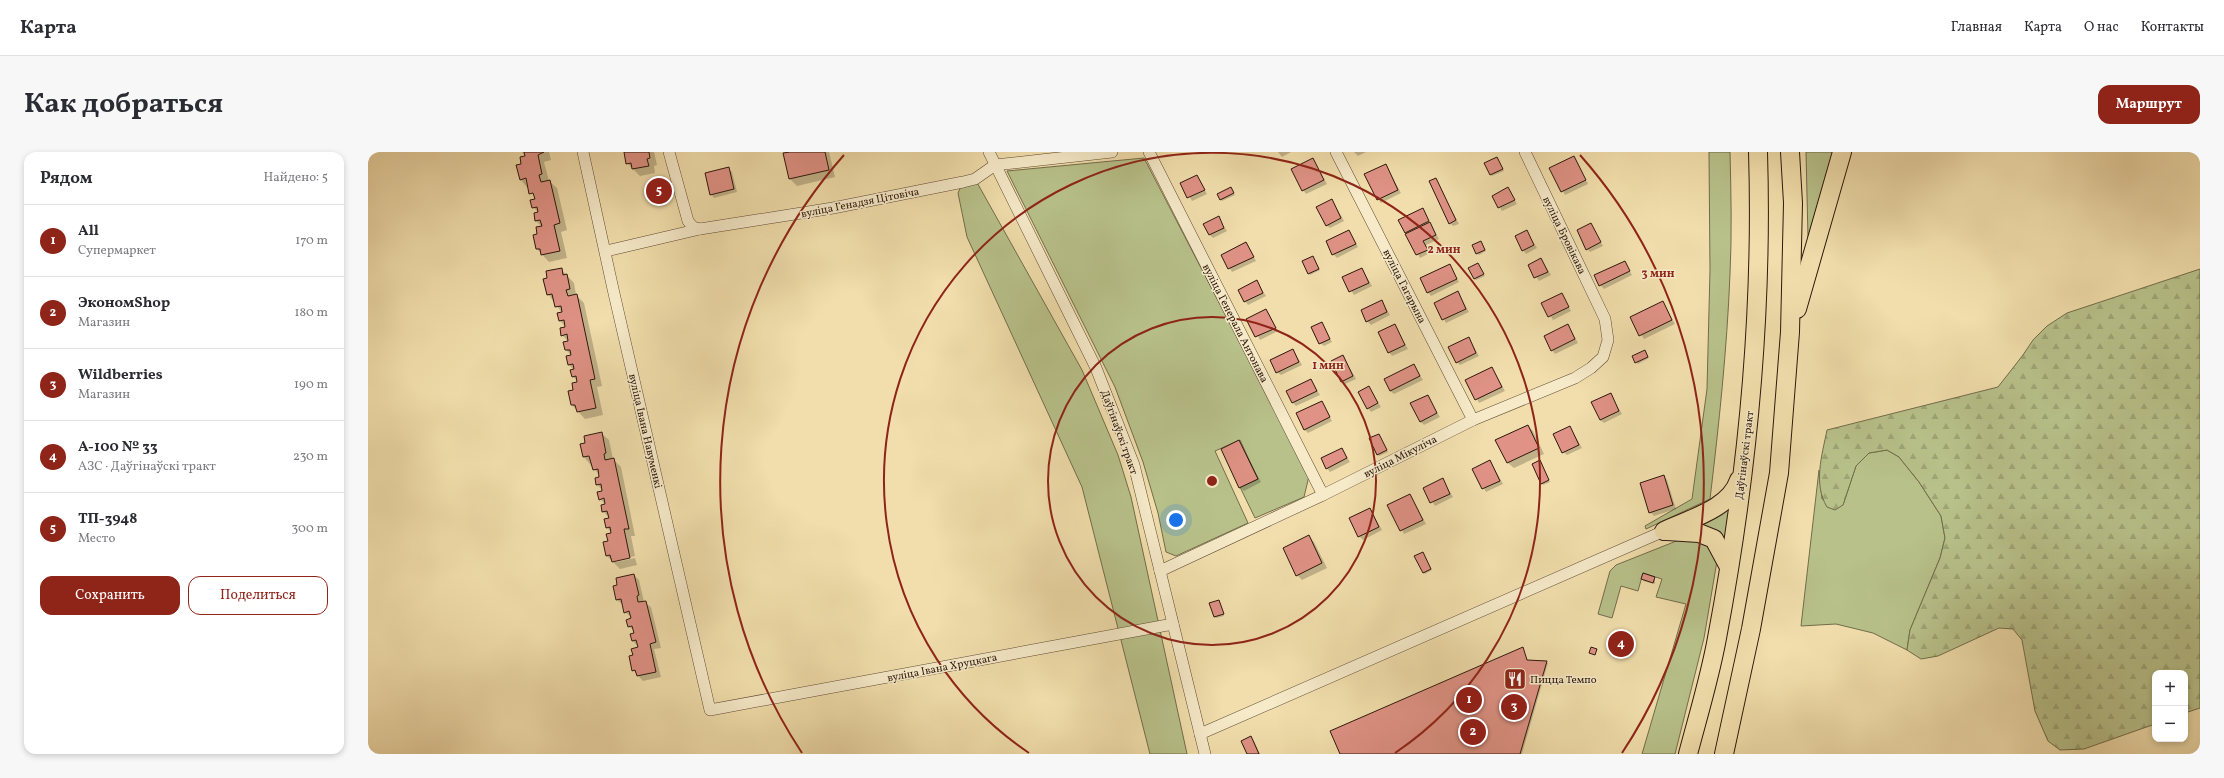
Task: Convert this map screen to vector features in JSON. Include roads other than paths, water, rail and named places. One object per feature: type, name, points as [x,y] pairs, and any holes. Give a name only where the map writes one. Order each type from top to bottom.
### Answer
[{"type":"main road","name":"Даўгінаўскі тракт","points":[[1688,754],[1717,640],[1729,567],[1750,405],[1758,290],[1758,152]]},
{"type":"main road","points":[[1724,754],[1751,629],[1779,473],[1790,332],[1792,203],[1790,152]]},
{"type":"main road","points":[[1790,332],[1842,152]]},
{"type":"main road","points":[[1664,531],[1713,508],[1731,496],[1737,487],[1742,472]]},
{"type":"main road","points":[[1664,531],[1699,533],[1714,539],[1729,567]]},
{"type":"street","name":"вуліца Івана Навуменкі","points":[[583,152],[710,710]]},
{"type":"street","points":[[669,152],[688,221],[700,229]]},
{"type":"street","name":"Даўгінаўскі тракт","points":[[988,152],[1108,395],[1134,465],[1205,754]]},
{"type":"street","points":[[995,165],[1112,152]]},
{"type":"street","name":"вуліца Генерала Антонава","points":[[1149,152],[1323,495]]},
{"type":"street","name":"вуліца Гагарына","points":[[1336,152],[1473,420]]},
{"type":"street","name":"вуліца Бровікава","points":[[1526,152],[1605,318]]},
{"type":"street","name":"вуліца Генадзя Цітовіча","points":[[606,251],[700,229],[833,208],[975,180],[995,165]]},
{"type":"street","name":"вуліца Мікуліча","points":[[1160,571],[1323,495],[1473,420],[1575,378],[1591,368],[1603,357],[1608,340],[1605,318]]},
{"type":"street","points":[[1200,734],[1664,531]]},
{"type":"street","name":"вуліца Івана Хруцкага","points":[[710,710],[1173,624]]},
{"type":"place","name":"ТП-3948","points":[[659,191]]},
{"type":"place","name":"А-100 № 33","points":[[1621,644]]},
{"type":"place","name":"Пицца Темпо","points":[[1515,679]]},
{"type":"place","name":"All","points":[[1469,700]]},
{"type":"place","name":"Wildberries","points":[[1514,707]]},
{"type":"place","name":"ЭкономShop","points":[[1473,732]]}]
